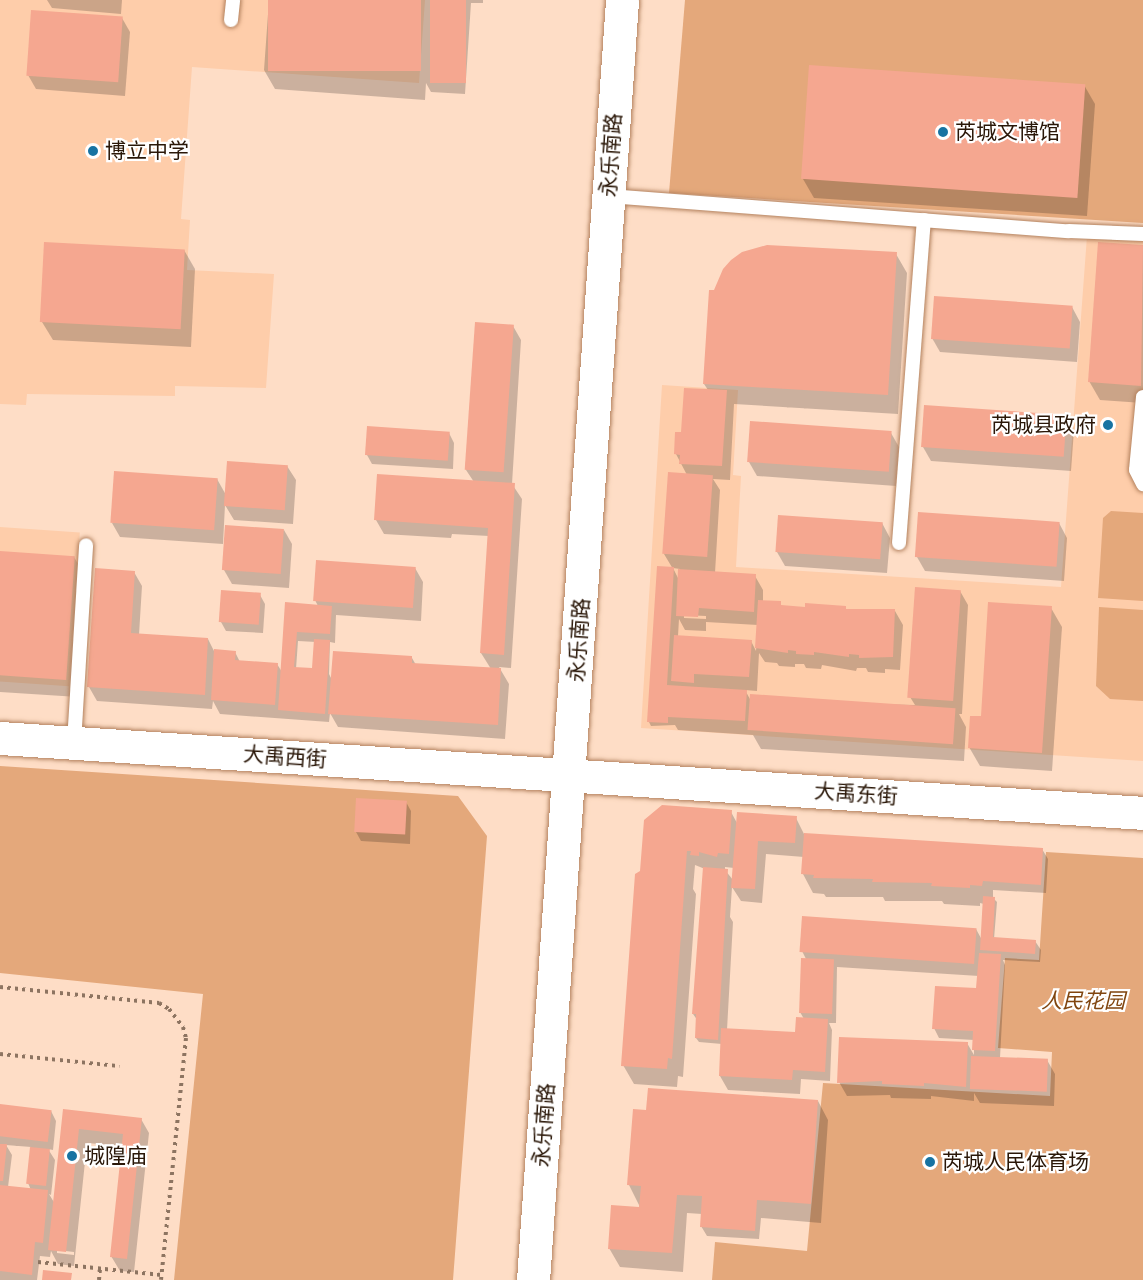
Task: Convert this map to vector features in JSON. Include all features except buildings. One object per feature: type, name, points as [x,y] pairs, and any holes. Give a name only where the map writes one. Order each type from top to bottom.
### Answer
[{"type":"main road","name":"永乐南路","points":[[533,1280],[622,0]]},
{"type":"main road","name":"大禹西街","points":[[0,738],[569,775]]},
{"type":"main road","name":"大禹东街","points":[[569,775],[1143,813]]},
{"type":"lane","points":[[231,20],[233,0]]},
{"type":"lane","points":[[609,196],[1069,231],[1143,234]]},
{"type":"lane","points":[[899,543],[924,220]]},
{"type":"lane","points":[[1143,397],[1136,470],[1143,484]]},
{"type":"lane","points":[[74,743],[86,544]]},
{"type":"path","points":[[0,987],[159,1003],[169,1009],[183,1028],[186,1038],[161,1277],[38,1262]]},
{"type":"path","points":[[0,1054],[119,1066]]},
{"type":"path","points":[[99,1280],[100,1268]]},
{"type":"shaded area","name":"博立中学","points":[[0,0],[425,0],[419,83],[192,67],[181,219],[190,220],[187,270],[274,274],[266,388],[175,386],[175,396],[27,394],[26,405],[0,404]]},
{"type":"shaded area","points":[[1087,236],[1143,241],[1143,761],[641,728],[662,385],[738,390],[733,475],[741,476],[736,567],[1061,587]]},
{"type":"shaded area","points":[[0,527],[80,533],[69,686],[0,681]]},
{"type":"green space","points":[[685,0],[1143,0],[1143,223],[669,193]]},
{"type":"green space","points":[[1111,511],[1143,513],[1143,601],[1098,598],[1103,518]]},
{"type":"green space","points":[[1099,607],[1143,610],[1143,701],[1110,699],[1096,686]]},
{"type":"green space","points":[[0,766],[458,796],[487,836],[453,1280],[174,1280],[203,994],[0,973]]},
{"type":"green space","name":"人民花园","points":[[1046,852],[1143,858],[1143,1280],[712,1280],[715,1242],[807,1251],[823,1083],[1050,1096],[1052,1052],[998,1048],[1005,958],[1039,960]]},
{"type":"place","name":"芮城文博馆","points":[[943,132]]},
{"type":"place","name":"博立中学","points":[[93,151]]},
{"type":"place","name":"芮城县政府","points":[[1108,425]]},
{"type":"place","name":"城隍庙","points":[[72,1156]]},
{"type":"place","name":"芮城人民体育场","points":[[930,1162]]}]
